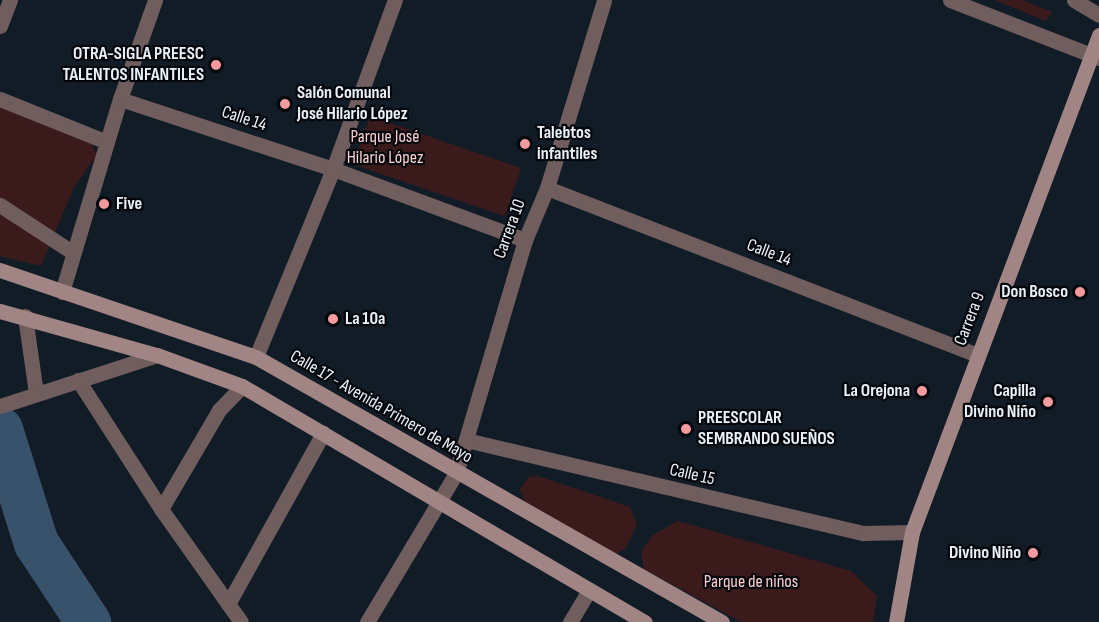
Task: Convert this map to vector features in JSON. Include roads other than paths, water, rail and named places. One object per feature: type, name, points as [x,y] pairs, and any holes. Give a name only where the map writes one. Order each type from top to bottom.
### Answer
[{"type":"main road","name":"Carrera 9","points":[[896,622],[912,532],[977,355],[1095,57],[1099,35]]},
{"type":"main road","name":"Calle 17 - Avenida Primero de Mayo","points":[[0,270],[256,357],[456,473],[722,622]]},
{"type":"main road","points":[[0,310],[157,355],[242,386],[442,501],[645,622]]},
{"type":"street","points":[[0,26],[10,0]]},
{"type":"street","points":[[62,292],[106,142],[154,0]]},
{"type":"street","points":[[256,357],[333,169],[395,0]]},
{"type":"street","name":"Carrera 10","points":[[367,622],[442,501],[456,473],[525,240],[547,188],[604,0]]},
{"type":"street","points":[[950,0],[1095,57]]},
{"type":"street","points":[[1074,0],[1099,15]]},
{"type":"street","points":[[0,99],[106,142]]},
{"type":"street","name":"Calle 14","points":[[120,99],[333,169],[525,240]]},
{"type":"street","name":"Calle 14","points":[[547,188],[977,355]]},
{"type":"street","points":[[0,205],[72,252]]},
{"type":"street","points":[[25,316],[36,393]]},
{"type":"street","points":[[7,403],[157,355]]},
{"type":"street","points":[[78,380],[161,509],[241,622]]},
{"type":"street","points":[[161,509],[219,410],[242,386]]},
{"type":"street","points":[[228,604],[323,433]]},
{"type":"street","name":"Calle 15","points":[[466,440],[863,533],[912,532]]},
{"type":"street","points":[[570,622],[589,590]]},
{"type":"waterway","points":[[0,429],[36,543],[88,622]]},
{"type":"place","name":"OTRA-SIGLA PREESC TALENTOS INFANTILES","points":[[216,65]]},
{"type":"place","name":"Salón Comunal José Hilario López","points":[[285,104]]},
{"type":"place","name":"Talebtos infantiles","points":[[525,144]]},
{"type":"place","name":"Five","points":[[104,204]]},
{"type":"place","name":"Don Bosco","points":[[1080,292]]},
{"type":"place","name":"La 10a","points":[[333,319]]},
{"type":"place","name":"La Orejona","points":[[922,391]]},
{"type":"place","name":"Capilla Divino Niño","points":[[1048,402]]},
{"type":"place","name":"PREESCOLAR SEMBRANDO SUEÑOS","points":[[686,429]]},
{"type":"place","name":"Divino Niño","points":[[1033,553]]},
{"type":"park label","name":"Parque José Hilario López","points":[[385,148]]},
{"type":"park label","name":"Parque de niños","points":[[751,582]]}]
